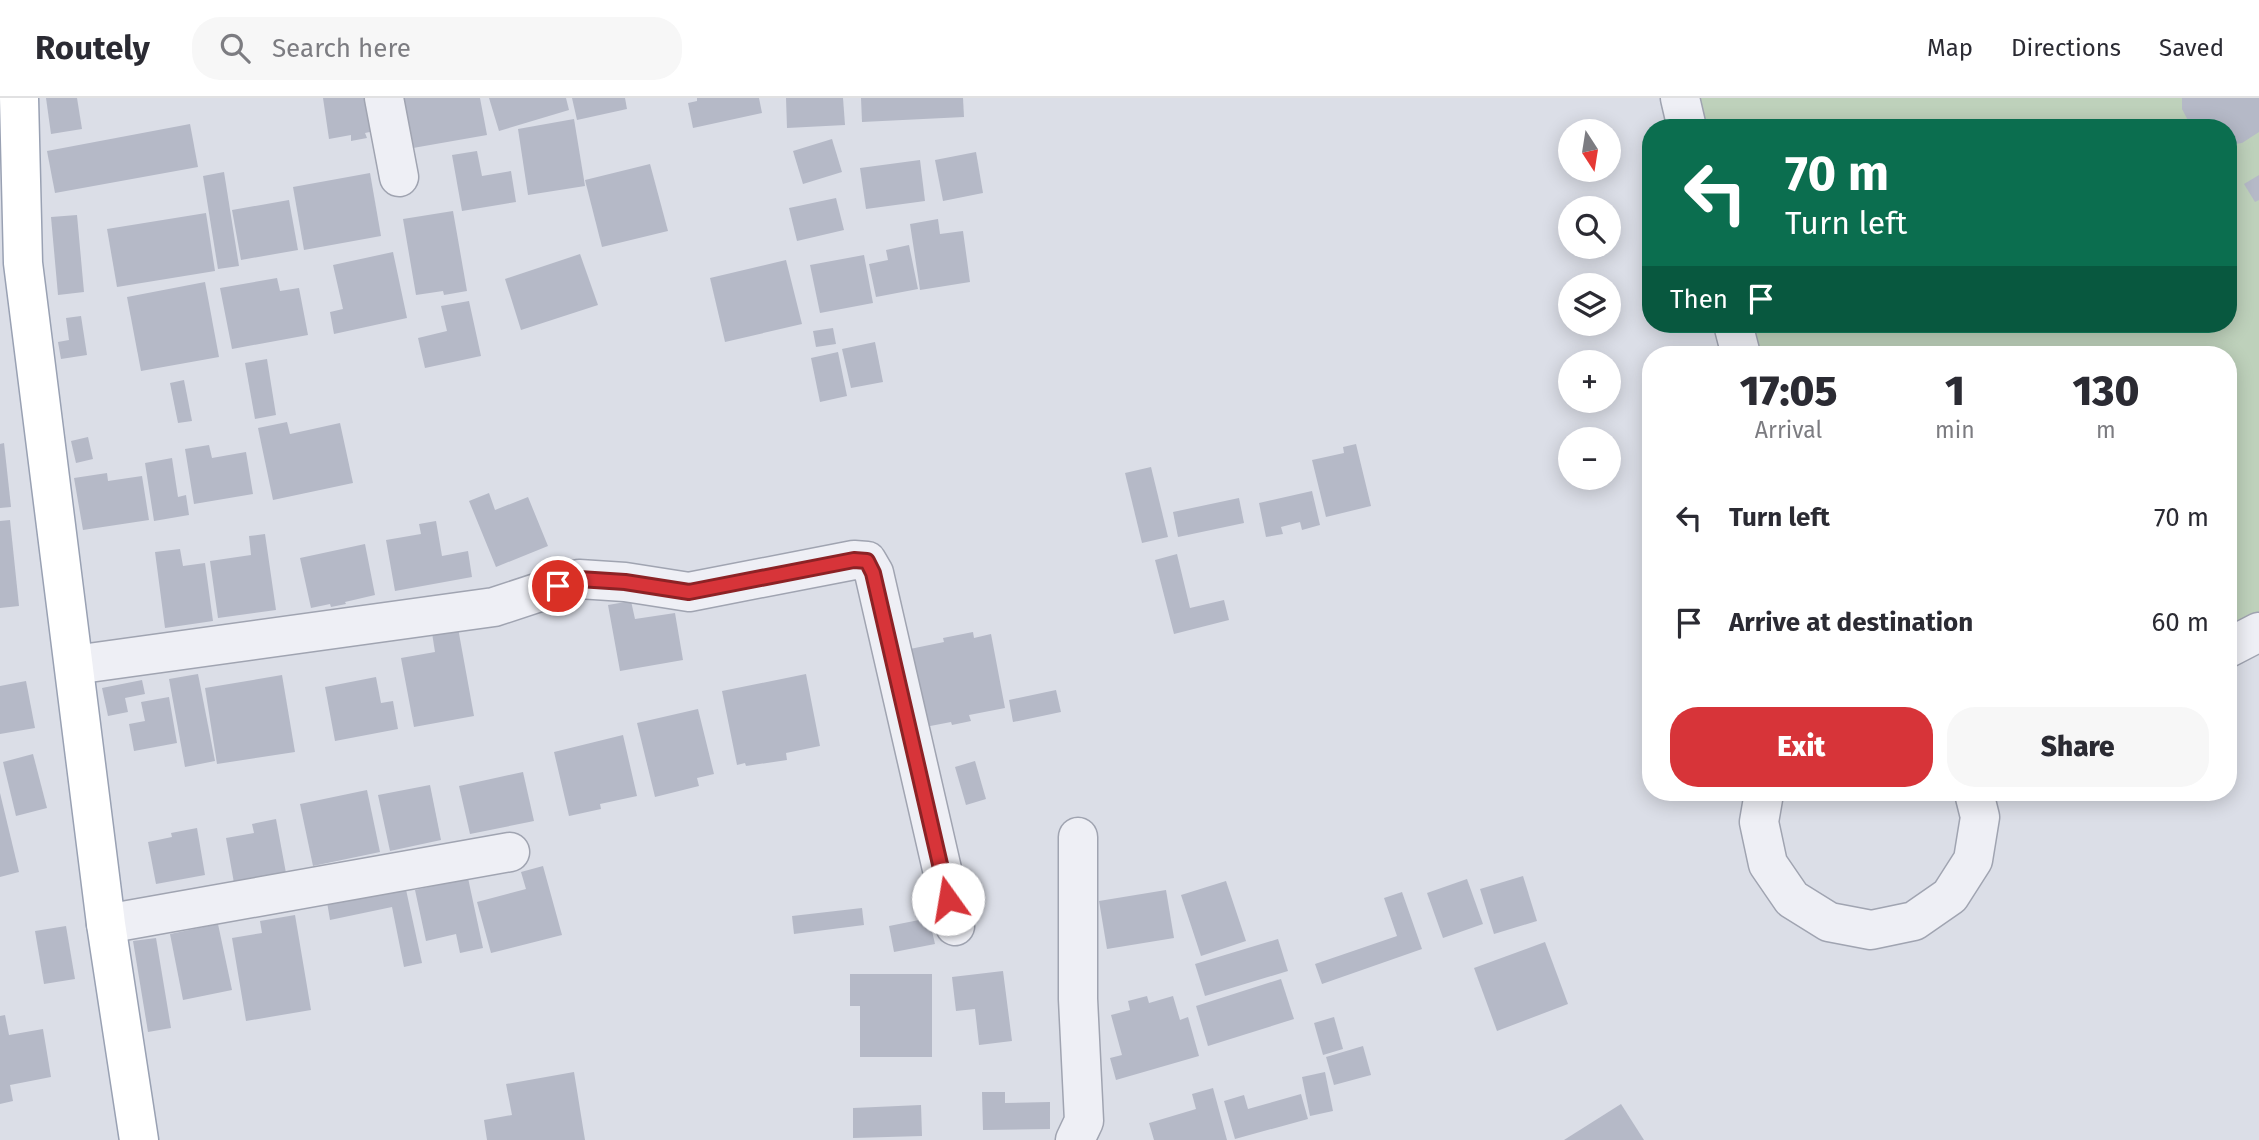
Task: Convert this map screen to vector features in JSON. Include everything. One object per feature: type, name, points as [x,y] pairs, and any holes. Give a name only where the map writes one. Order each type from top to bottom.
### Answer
[{"type":"main road","points":[[19,98],[23,263],[106,924],[139,1140]]},
{"type":"street","points":[[384,98],[399,177]]},
{"type":"street","points":[[1680,98],[1685,119]]},
{"type":"street","points":[[74,665],[494,607],[579,579],[625,582],[689,592],[854,560],[867,561],[873,573],[955,926]]},
{"type":"street","points":[[2237,643],[2259,632]]},
{"type":"street","points":[[1763,801],[1759,822],[1768,863],[1792,899],[1829,922],[1871,930],[1914,921],[1950,896],[1973,860],[1980,817],[1977,801]]},
{"type":"street","points":[[1075,1140],[1084,1121],[1078,999],[1078,837]]},
{"type":"street","points":[[106,924],[510,852]]},
{"type":"green space","points":[[1680,98],[2259,98],[2259,632],[2237,643],[2237,346],[1739,346],[1735,333],[2237,333],[2237,119],[1685,119]]},
{"type":"building","points":[[46,98],[77,98],[82,129],[51,134]]},
{"type":"building","points":[[323,98],[373,98],[379,130],[365,133],[367,138],[351,141],[351,135],[329,139]]},
{"type":"building","points":[[404,98],[480,98],[487,135],[413,148]]},
{"type":"building","points":[[489,98],[566,98],[569,110],[499,131]]},
{"type":"building","points":[[572,98],[625,98],[627,109],[577,120]]},
{"type":"building","points":[[697,98],[759,98],[762,113],[693,128],[688,103],[697,101]]},
{"type":"building","points":[[786,98],[843,98],[845,125],[787,128]]},
{"type":"building","points":[[861,98],[963,98],[964,117],[862,122]]},
{"type":"building","points":[[2182,98],[2259,98],[2259,132],[2237,144],[2237,119],[2187,119],[2182,109]]},
{"type":"building","points":[[574,119],[585,186],[528,195],[518,129]]},
{"type":"building","points":[[190,124],[198,167],[55,193],[47,151]]},
{"type":"building","points":[[832,139],[842,172],[803,184],[793,151]]},
{"type":"building","points":[[477,151],[482,176],[511,171],[516,202],[462,211],[452,155]]},
{"type":"building","points":[[976,152],[983,193],[943,201],[935,160]]},
{"type":"building","points":[[920,160],[925,201],[866,209],[860,168]]},
{"type":"building","points":[[650,164],[668,231],[602,247],[585,180]]},
{"type":"building","points":[[224,172],[239,266],[218,269],[203,176]]},
{"type":"building","points":[[370,173],[381,236],[304,250],[293,187]]},
{"type":"building","points":[[2259,175],[2259,200],[2255,202],[2244,184]]},
{"type":"building","points":[[836,198],[844,230],[797,241],[789,208]]},
{"type":"building","points":[[289,200],[298,250],[241,260],[232,210]]},
{"type":"building","points":[[453,211],[467,291],[444,295],[443,291],[416,295],[403,219]]},
{"type":"building","points":[[206,213],[215,271],[117,287],[107,229]]},
{"type":"building","points":[[77,215],[84,292],[58,295],[51,217]]},
{"type":"building","points":[[938,219],[940,234],[963,231],[970,282],[920,290],[910,224]]},
{"type":"building","points":[[909,245],[918,289],[876,297],[869,264],[888,260],[886,250]]},
{"type":"building","points":[[393,252],[407,318],[334,334],[330,312],[343,309],[333,265]]},
{"type":"building","points":[[580,254],[598,305],[521,330],[505,279]]},
{"type":"building","points":[[864,255],[873,303],[820,313],[810,265]]},
{"type":"building","points":[[786,260],[802,324],[725,342],[710,278]]},
{"type":"building","points":[[277,278],[280,291],[299,288],[308,335],[232,349],[220,288]]},
{"type":"building","points":[[205,282],[219,357],[141,371],[127,297]]},
{"type":"building","points":[[469,301],[481,356],[425,368],[418,338],[447,331],[441,306]]},
{"type":"building","points":[[81,316],[87,355],[61,359],[58,342],[69,340],[66,318]]},
{"type":"building","points":[[833,328],[836,344],[816,347],[813,331]]},
{"type":"building","points":[[875,342],[883,382],[851,388],[842,349]]},
{"type":"building","points":[[838,352],[847,396],[820,402],[811,358]]},
{"type":"building","points":[[267,359],[276,415],[255,419],[245,363]]},
{"type":"building","points":[[184,380],[192,421],[178,423],[170,383]]},
{"type":"building","points":[[287,422],[290,434],[340,423],[353,483],[273,500],[258,428]]},
{"type":"building","points":[[88,437],[93,459],[76,463],[71,441]]},
{"type":"building","points":[[4,443],[11,507],[0,508],[0,444]]},
{"type":"building","points":[[1356,444],[1371,506],[1326,517],[1312,460],[1344,453],[1343,447]]},
{"type":"building","points":[[209,445],[212,458],[246,452],[253,494],[194,504],[185,449]]},
{"type":"building","points":[[172,458],[178,497],[186,495],[189,515],[154,521],[145,463]]},
{"type":"building","points":[[1151,467],[1168,537],[1142,543],[1125,473]]},
{"type":"building","points":[[107,473],[108,481],[142,476],[149,520],[83,530],[74,478]]},
{"type":"building","points":[[1312,491],[1320,525],[1302,530],[1300,522],[1281,527],[1283,534],[1266,537],[1259,503]]},
{"type":"building","points":[[489,493],[495,510],[528,497],[548,546],[496,567],[469,501]]},
{"type":"building","points":[[1239,498],[1244,523],[1178,537],[1173,512]]},
{"type":"building","points":[[10,520],[19,606],[0,608],[0,521]]},
{"type":"building","points":[[436,521],[442,556],[468,551],[472,577],[395,591],[386,540],[421,534],[419,524]]},
{"type":"building","points":[[265,534],[276,610],[218,618],[210,561],[251,555],[249,536]]},
{"type":"building","points":[[365,544],[375,595],[345,602],[346,604],[311,608],[300,558]]},
{"type":"building","points":[[180,549],[183,566],[205,563],[213,621],[165,628],[155,552]]},
{"type":"building","points":[[1177,554],[1190,608],[1224,600],[1229,620],[1174,634],[1155,560]]},
{"type":"building","points":[[631,601],[635,619],[675,613],[683,660],[620,671],[608,605]]},
{"type":"building","points":[[458,628],[474,716],[414,727],[401,658],[435,652],[432,633]]},
{"type":"building","points":[[973,632],[974,638],[991,634],[1005,708],[969,715],[971,721],[925,727],[910,649]]},
{"type":"building","points":[[198,674],[215,761],[185,767],[169,679]]},
{"type":"building","points":[[806,674],[820,746],[786,753],[787,760],[737,765],[722,691]]},
{"type":"building","points":[[282,675],[295,752],[217,764],[205,688]]},
{"type":"building","points":[[376,677],[381,703],[393,701],[398,729],[335,741],[325,687]]},
{"type":"building","points":[[142,680],[145,694],[125,698],[128,712],[108,716],[102,688]]},
{"type":"building","points":[[26,681],[35,728],[0,734],[0,686]]},
{"type":"building","points":[[1056,690],[1061,712],[1013,722],[1009,700]]},
{"type":"building","points":[[169,697],[177,743],[134,751],[129,724],[145,721],[141,702]]},
{"type":"building","points":[[698,709],[714,774],[697,778],[699,786],[655,797],[637,723]]},
{"type":"building","points":[[623,735],[637,796],[600,804],[601,809],[569,816],[554,752]]},
{"type":"building","points":[[33,754],[47,808],[16,816],[3,762]]},
{"type":"building","points":[[975,761],[986,799],[966,805],[955,767]]},
{"type":"building","points":[[523,772],[534,821],[470,834],[459,786]]},
{"type":"building","points":[[430,785],[441,840],[390,851],[378,795]]},
{"type":"building","points":[[367,790],[380,852],[313,866],[300,804]]},
{"type":"building","points":[[0,793],[19,872],[0,877]]},
{"type":"building","points":[[276,819],[286,873],[234,883],[226,838],[254,833],[252,824]]},
{"type":"building","points":[[197,828],[205,875],[156,884],[148,842],[172,837],[171,833]]},
{"type":"building","points":[[543,866],[562,935],[491,953],[477,902],[526,889],[521,872]]},
{"type":"building","points":[[1523,876],[1537,921],[1494,934],[1480,889]]},
{"type":"building","points":[[468,878],[483,948],[460,953],[456,934],[426,941],[415,890]]},
{"type":"building","points":[[1467,879],[1483,924],[1443,938],[1427,893]]},
{"type":"building","points":[[1226,881],[1246,941],[1201,956],[1181,895]]},
{"type":"building","points":[[405,885],[422,963],[404,967],[392,907],[330,920],[327,902]]},
{"type":"building","points":[[1166,890],[1174,938],[1107,949],[1099,901]]},
{"type":"building","points":[[1402,892],[1422,949],[1322,984],[1315,964],[1397,936],[1384,898]]},
{"type":"building","points":[[862,908],[864,925],[794,934],[792,916]]},
{"type":"building","points":[[295,915],[311,1010],[246,1021],[232,938],[262,933],[260,921]]},
{"type":"building","points":[[929,918],[935,944],[894,952],[889,926]]},
{"type":"building","points":[[218,924],[232,990],[183,1000],[170,934]]},
{"type":"building","points":[[66,926],[75,979],[44,984],[35,931]]},
{"type":"building","points":[[156,938],[171,1028],[148,1032],[133,941]]},
{"type":"building","points":[[1278,939],[1288,971],[1205,996],[1195,964]]},
{"type":"building","points":[[1545,942],[1568,1004],[1497,1031],[1474,968]]},
{"type":"building","points":[[1003,971],[1012,1041],[979,1045],[975,1009],[956,1011],[952,977]]},
{"type":"building","points":[[850,974],[932,974],[932,1057],[860,1057],[860,1006],[850,1006]]},
{"type":"building","points":[[1281,979],[1294,1019],[1208,1046],[1196,1006]]},
{"type":"building","points":[[1147,996],[1149,1003],[1173,996],[1180,1020],[1188,1017],[1199,1056],[1116,1080],[1110,1058],[1122,1055],[1111,1015],[1130,1010],[1128,1001]]},
{"type":"building","points":[[5,1015],[9,1035],[43,1029],[51,1077],[10,1085],[13,1101],[0,1104],[0,1016]]},
{"type":"building","points":[[1334,1017],[1343,1049],[1323,1055],[1314,1023]]},
{"type":"building","points":[[1363,1046],[1371,1075],[1334,1085],[1326,1057]]},
{"type":"building","points":[[574,1072],[585,1140],[487,1140],[484,1120],[512,1115],[506,1084]]},
{"type":"building","points":[[1325,1072],[1333,1111],[1310,1116],[1302,1077]]},
{"type":"building","points":[[1213,1088],[1227,1140],[1154,1140],[1149,1123],[1196,1109],[1192,1094]]},
{"type":"building","points":[[982,1092],[1005,1092],[1005,1103],[1050,1102],[1050,1129],[983,1130]]},
{"type":"building","points":[[1301,1094],[1308,1119],[1235,1139],[1224,1101],[1244,1095],[1248,1109]]},
{"type":"building","points":[[1621,1104],[1644,1140],[1564,1140]]},
{"type":"building","points":[[921,1105],[922,1136],[853,1138],[853,1108]]},
{"type":"route","points":[[558,586],[579,579],[625,582],[689,592],[854,560],[867,561],[873,573],[948,899]]}]
